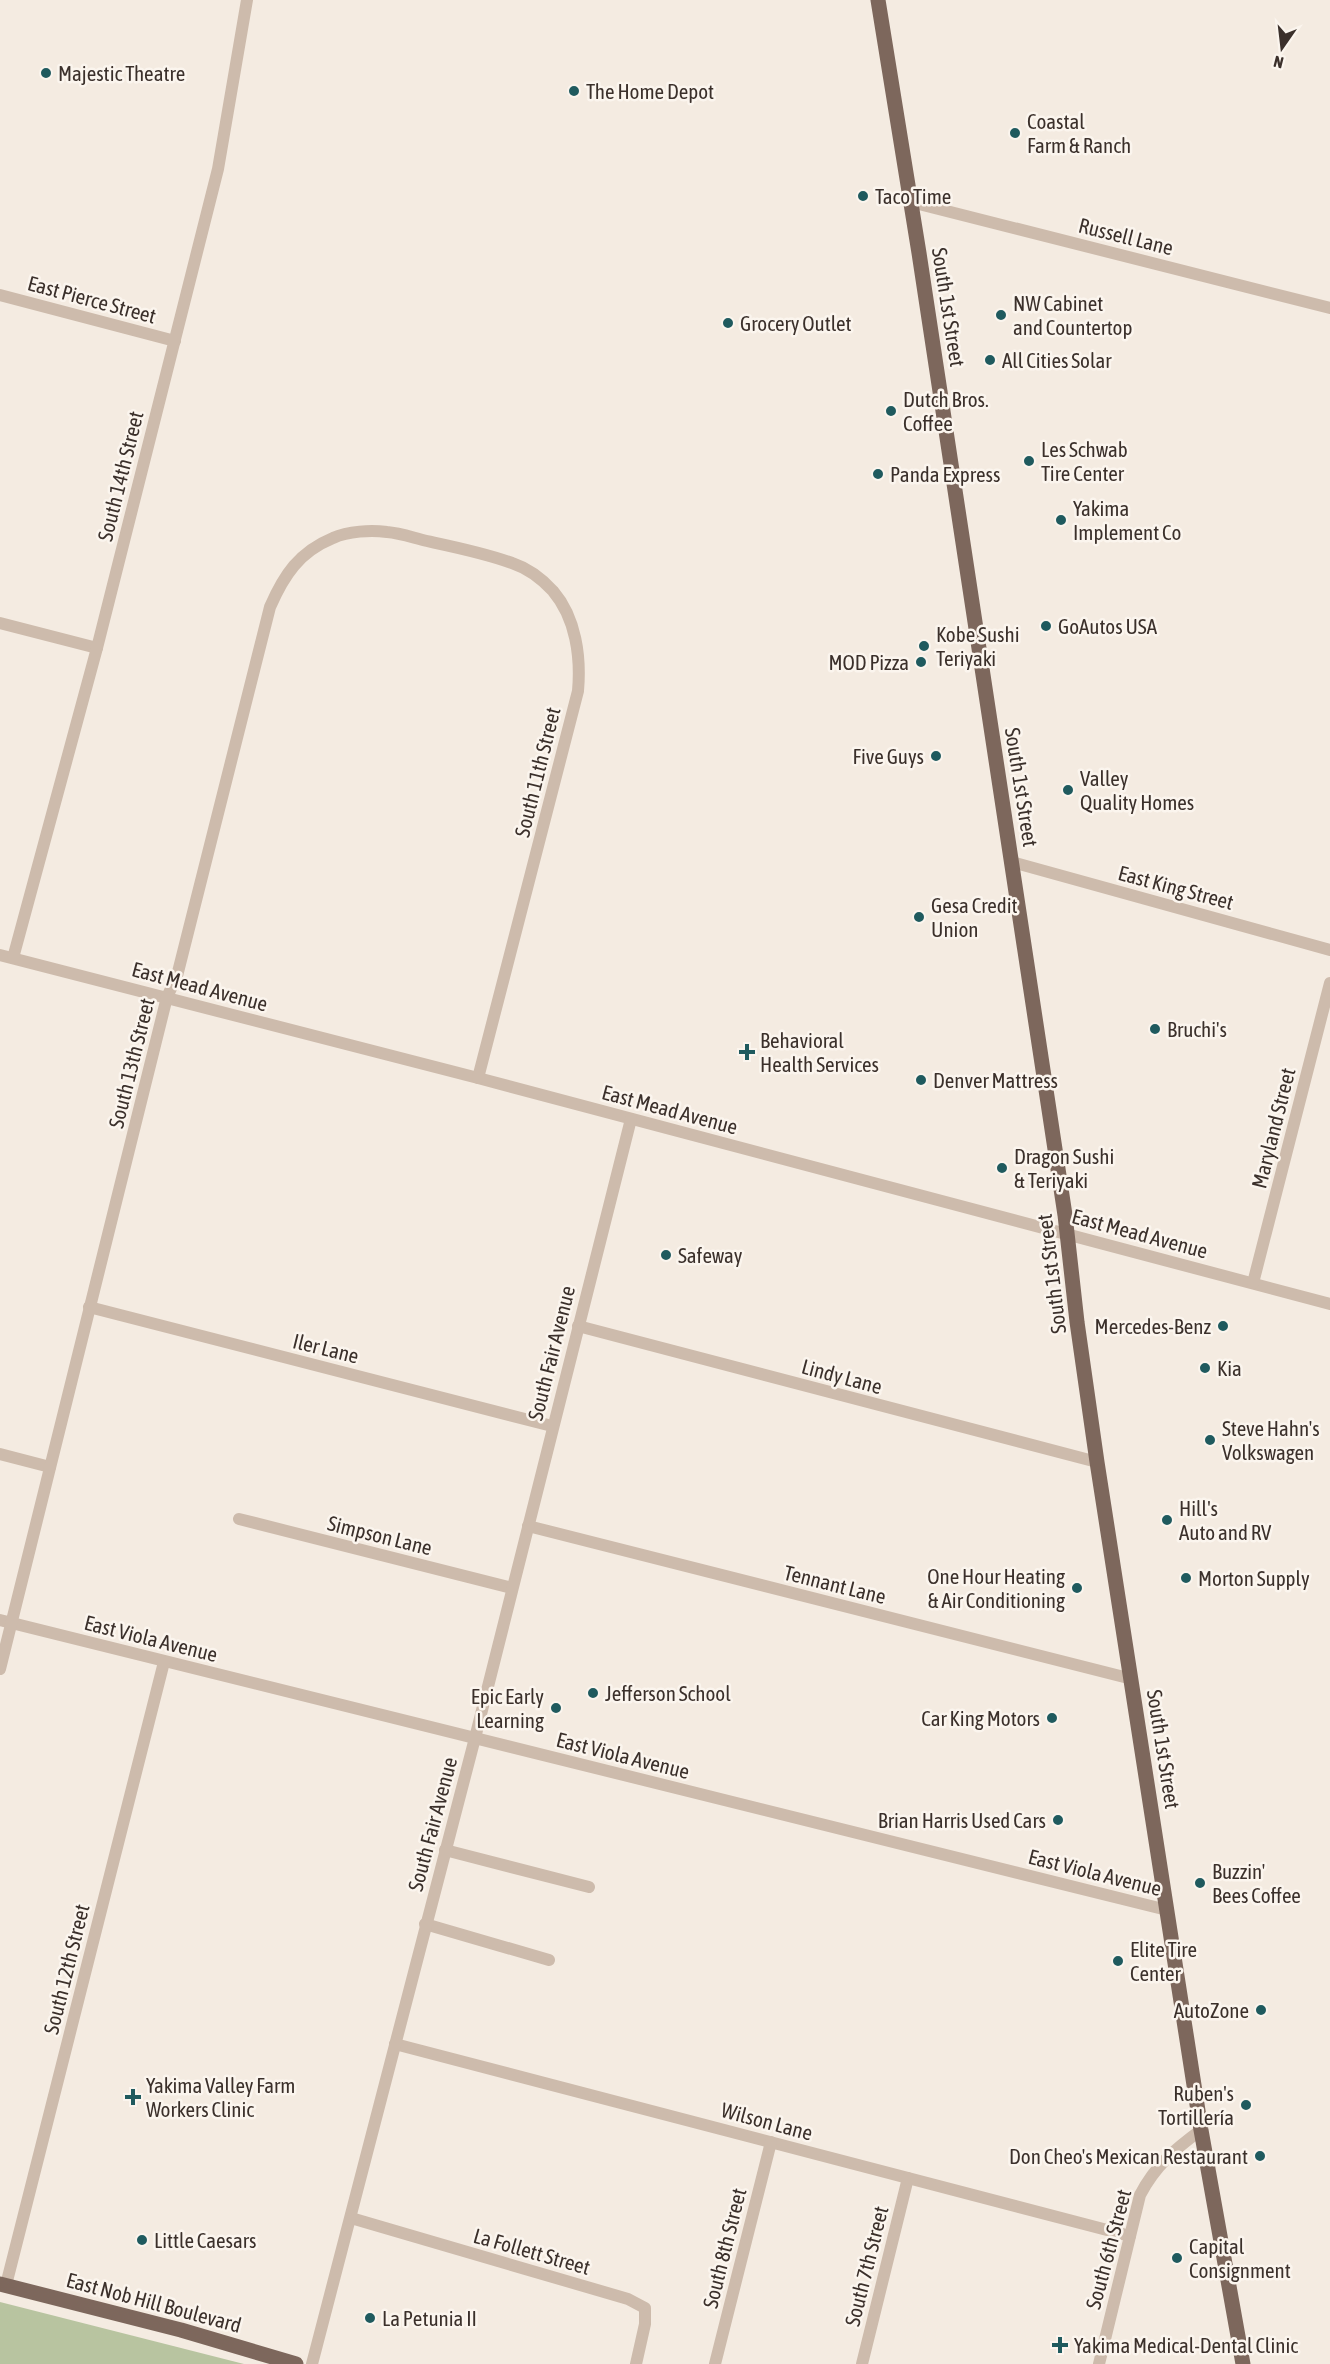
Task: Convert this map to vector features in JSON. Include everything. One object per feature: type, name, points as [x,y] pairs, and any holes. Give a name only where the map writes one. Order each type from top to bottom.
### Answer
[{"type":"main road","name":"South 1st Street","points":[[878,0],[911,202],[1068,1234],[1077,1322],[1097,1462],[1201,2130],[1243,2364]]},
{"type":"main road","name":"East Nob Hill Boulevard","points":[[3,2285],[202,2336],[296,2364]]},
{"type":"street","name":"South 14th Street","points":[[6,956],[97,648],[175,341],[218,169],[247,0]]},
{"type":"street","name":"Russell Lane","points":[[911,202],[1330,308]]},
{"type":"street","name":"East Pierce Street","points":[[0,295],[175,341]]},
{"type":"street","name":"South 13th Street","points":[[0,1669],[6,1622],[50,1467],[167,997],[177,976],[270,607],[288,570],[333,537],[351,533],[387,532],[449,545]]},
{"type":"street","name":"South 11th Street","points":[[449,545],[512,563],[535,575],[554,592],[572,627],[580,668],[573,712],[478,1078]]},
{"type":"street","points":[[0,623],[97,648]]},
{"type":"street","name":"East King Street","points":[[1012,862],[1330,950]]},
{"type":"street","name":"East Mead Avenue","points":[[6,956],[478,1078],[1330,1304]]},
{"type":"street","name":"Maryland Street","points":[[1253,1283],[1330,983]]},
{"type":"street","name":"South Fair Avenue","points":[[312,2364],[475,1738],[631,1119]]},
{"type":"street","name":"Iler Lane","points":[[89,1307],[552,1426]]},
{"type":"street","name":"Lindy Lane","points":[[578,1326],[1097,1462]]},
{"type":"street","points":[[0,1454],[50,1467]]},
{"type":"street","name":"Simpson Lane","points":[[239,1519],[512,1588]]},
{"type":"street","name":"Tennant Lane","points":[[528,1526],[1132,1679]]},
{"type":"street","name":"East Viola Avenue","points":[[6,1622],[1167,1910]]},
{"type":"street","name":"South 12th Street","points":[[3,2285],[164,1662]]},
{"type":"street","points":[[445,1850],[589,1887]]},
{"type":"street","points":[[425,1924],[549,1960]]},
{"type":"street","name":"Wilson Lane","points":[[395,2044],[1130,2236]]},
{"type":"street","name":"South 6th Street","points":[[1099,2364],[1140,2195],[1149,2177],[1175,2149],[1201,2130]]},
{"type":"street","name":"South 8th Street","points":[[715,2364],[771,2142]]},
{"type":"street","name":"South 7th Street","points":[[861,2364],[908,2178]]},
{"type":"street","name":"La Follett Street","points":[[351,2218],[628,2299],[645,2308],[645,2324],[636,2364]]},
{"type":"green space","points":[[0,2302],[244,2364],[0,2364]]},
{"type":"place","name":"Majestic Theatre","points":[[46,73]]},
{"type":"place","name":"The Home Depot","points":[[574,91]]},
{"type":"place","name":"Coastal Farm & Ranch","points":[[1015,133]]},
{"type":"place","name":"Taco Time","points":[[863,196]]},
{"type":"place","name":"NW Cabinet and Countertop","points":[[1001,315]]},
{"type":"place","name":"Grocery Outlet","points":[[728,323]]},
{"type":"place","name":"All Cities Solar","points":[[990,360]]},
{"type":"place","name":"Dutch Bros. Coffee","points":[[891,411]]},
{"type":"place","name":"Les Schwab Tire Center","points":[[1029,461]]},
{"type":"place","name":"Panda Express","points":[[878,474]]},
{"type":"place","name":"Yakima Implement Co","points":[[1061,520]]},
{"type":"place","name":"GoAutos USA","points":[[1046,626]]},
{"type":"place","name":"Kobe Sushi Teriyaki","points":[[924,646]]},
{"type":"place","name":"MOD Pizza","points":[[921,662]]},
{"type":"place","name":"Five Guys","points":[[936,756]]},
{"type":"place","name":"Valley Quality Homes","points":[[1068,790]]},
{"type":"place","name":"Gesa Credit Union","points":[[919,917]]},
{"type":"place","name":"Bruchi's","points":[[1155,1029]]},
{"type":"place","name":"Behavioral Health Services","points":[[747,1052]]},
{"type":"place","name":"Denver Mattress","points":[[921,1080]]},
{"type":"place","name":"Dragon Sushi & Teriyaki","points":[[1002,1168]]},
{"type":"place","name":"Safeway","points":[[666,1255]]},
{"type":"place","name":"Mercedes-Benz","points":[[1223,1326]]},
{"type":"place","name":"Kia","points":[[1205,1368]]},
{"type":"place","name":"Steve Hahn's Volkswagen","points":[[1210,1440]]},
{"type":"place","name":"Hill's Auto and RV","points":[[1167,1520]]},
{"type":"place","name":"Morton Supply","points":[[1186,1578]]},
{"type":"place","name":"One Hour Heating & Air Conditioning","points":[[1077,1588]]},
{"type":"place","name":"Jefferson School","points":[[593,1693]]},
{"type":"place","name":"Epic Early Learning","points":[[556,1708]]},
{"type":"place","name":"Car King Motors","points":[[1052,1718]]},
{"type":"place","name":"Brian Harris Used Cars","points":[[1058,1820]]},
{"type":"place","name":"Buzzin' Bees Coffee","points":[[1200,1883]]},
{"type":"place","name":"Elite Tire Center","points":[[1118,1961]]},
{"type":"place","name":"AutoZone","points":[[1261,2010]]},
{"type":"place","name":"Yakima Valley Farm Workers Clinic","points":[[133,2097]]},
{"type":"place","name":"Ruben's Tortillería","points":[[1246,2105]]},
{"type":"place","name":"Don Cheo's Mexican Restaurant","points":[[1260,2156]]},
{"type":"place","name":"Little Caesars","points":[[142,2240]]},
{"type":"place","name":"Capital Consignment","points":[[1177,2258]]},
{"type":"place","name":"La Petunia II","points":[[370,2318]]},
{"type":"place","name":"Yakima Medical-Dental Clinic","points":[[1060,2345]]}]
